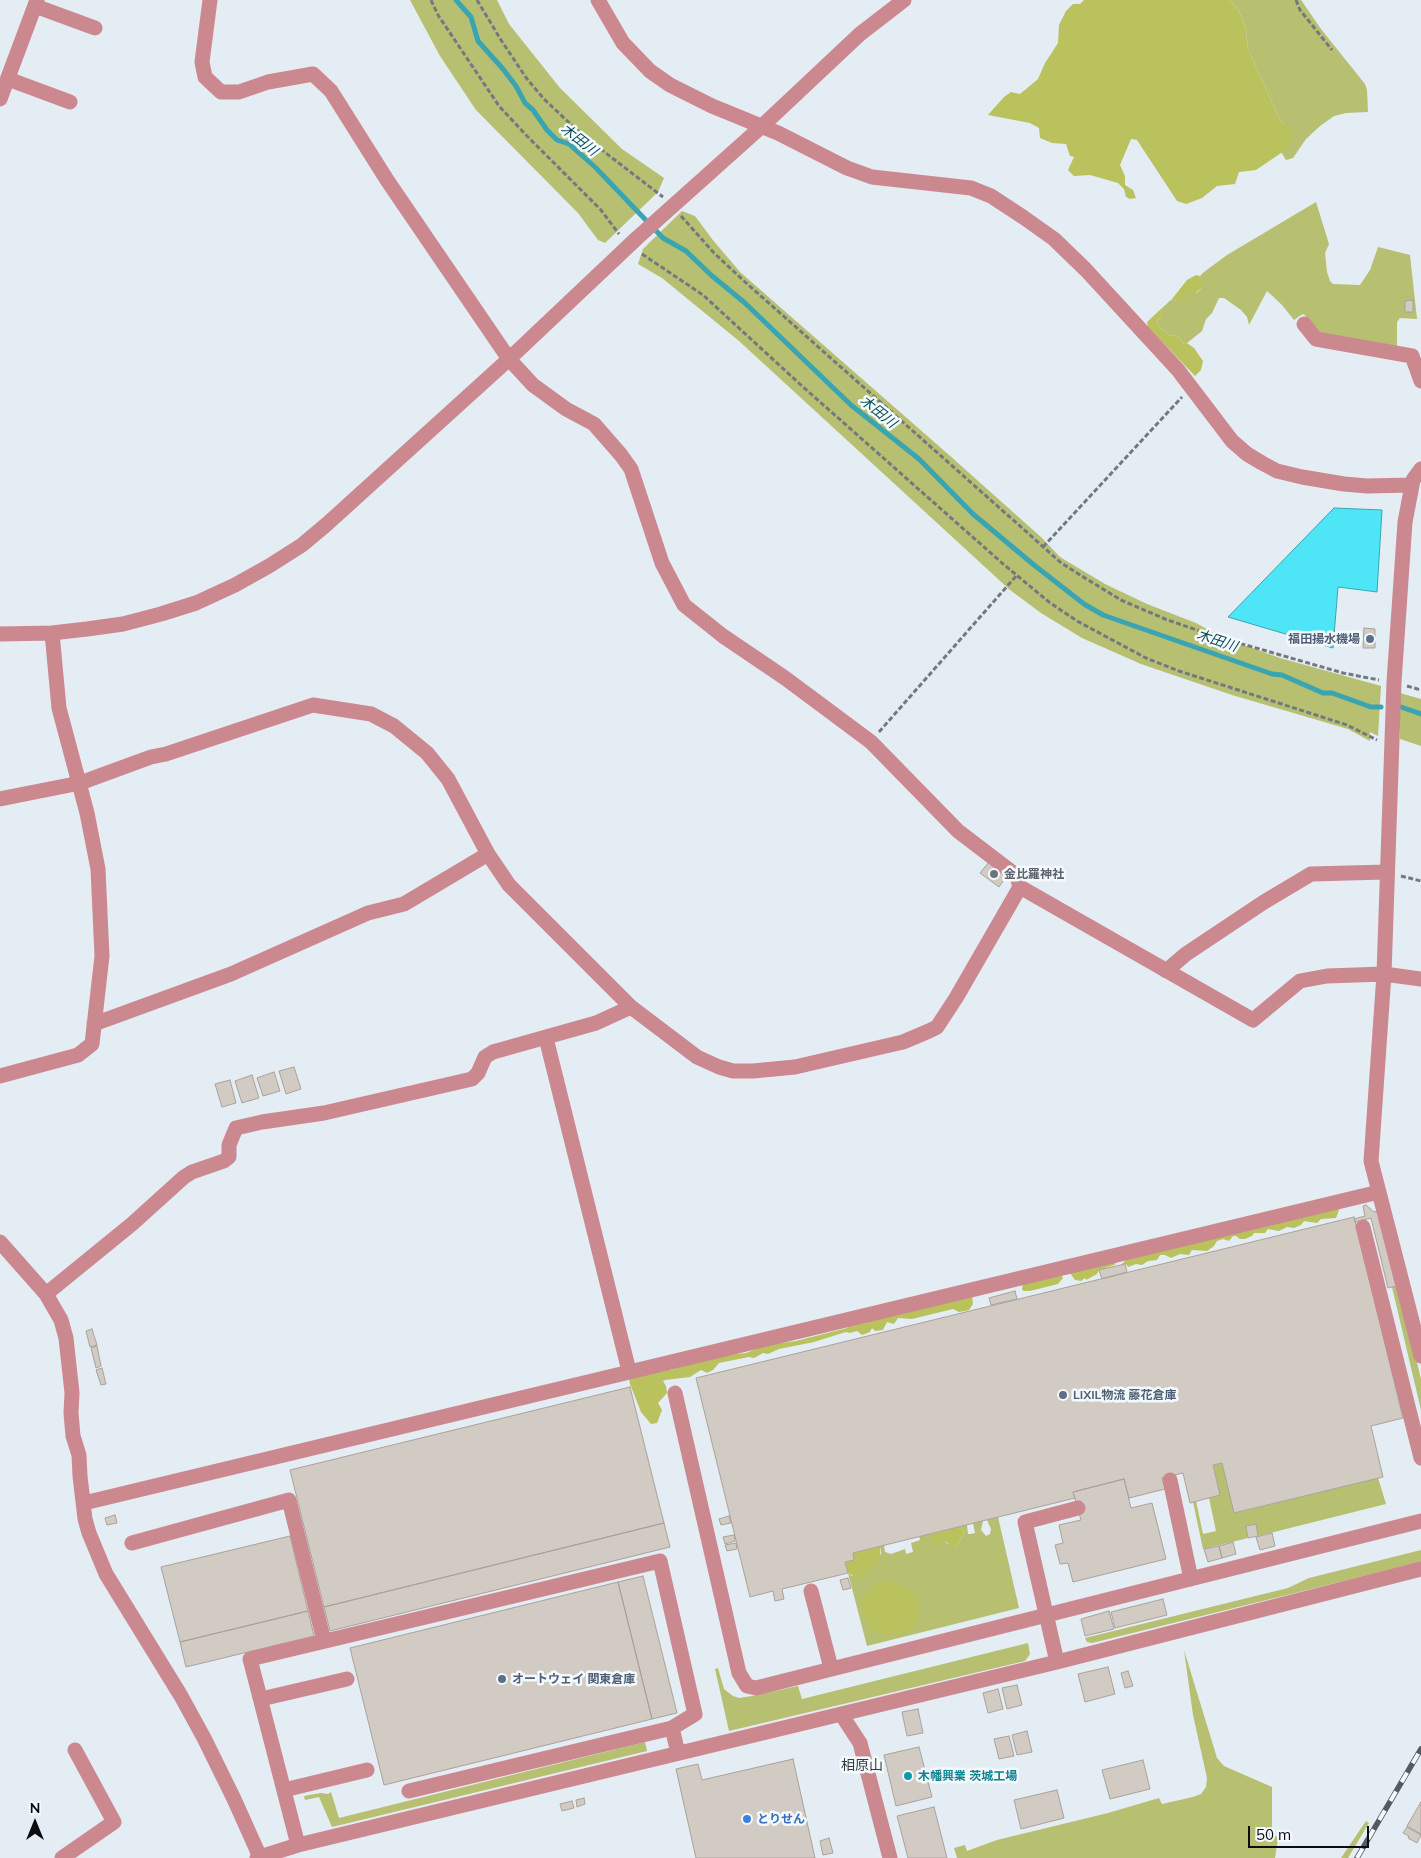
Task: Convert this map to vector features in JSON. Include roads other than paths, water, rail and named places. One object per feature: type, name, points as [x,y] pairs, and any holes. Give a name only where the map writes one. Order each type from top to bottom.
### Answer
[{"type":"street","points":[[210,0],[202,62],[205,77],[221,92],[239,92],[268,82],[313,74],[331,91],[388,180],[509,359],[533,385],[566,409],[594,424],[621,455],[630,469],[662,564],[684,605],[723,636],[785,678],[870,742],[958,831],[1017,876],[1020,887],[1252,1020],[1300,981],[1327,976],[1384,974],[1421,979]]},
{"type":"street","points":[[598,0],[623,43],[650,72],[670,85],[794,141],[859,173],[891,180],[971,188],[991,196],[1054,239],[1121,307],[1178,370],[1232,441],[1248,454],[1277,470],[1302,477],[1367,486],[1412,485]]},
{"type":"street","points":[[0,634],[52,633],[123,624],[196,603],[235,585],[302,545],[509,359],[633,242],[761,127],[860,34],[904,0]]},
{"type":"street","points":[[0,99],[36,3],[95,28]]},
{"type":"street","points":[[8,79],[70,102]]},
{"type":"street","points":[[1304,324],[1316,339],[1412,356],[1421,381]]},
{"type":"street","points":[[1421,468],[1412,485],[1405,522],[1391,745],[1384,974],[1371,1161],[1421,1356]]},
{"type":"street","points":[[0,1076],[78,1056],[92,1044],[102,956],[98,869],[80,783],[59,708],[52,633]]},
{"type":"street","points":[[0,799],[80,783],[314,705],[371,714],[394,726],[427,753],[448,779],[488,854],[509,885],[631,1008],[693,1054],[719,1067],[733,1070],[753,1071],[795,1067],[903,1042],[925,1034],[936,1027],[956,998],[1020,887]]},
{"type":"street","points":[[94,1024],[231,974],[368,913],[404,904],[488,854]]},
{"type":"street","points":[[1166,971],[1202,943],[1264,902],[1312,874],[1386,872]]},
{"type":"street","points":[[46,1294],[132,1224],[184,1177],[192,1172],[224,1161],[228,1157],[229,1145],[236,1128],[262,1122],[324,1113],[472,1079],[478,1073],[485,1057],[493,1052],[596,1023],[631,1008]]},
{"type":"street","points":[[546,1038],[629,1371]]},
{"type":"street","points":[[84,1503],[1379,1192]]},
{"type":"street","points":[[1363,1227],[1421,1458]]},
{"type":"street","points":[[0,1242],[46,1294],[61,1320],[66,1338],[72,1393],[73,1436],[79,1455],[85,1519],[106,1574],[181,1696],[234,1799],[258,1857],[298,1845],[1057,1662],[1421,1568]]},
{"type":"street","points":[[675,1392],[739,1673],[746,1686],[756,1688],[1421,1522]]},
{"type":"street","points":[[1170,1480],[1191,1579]]},
{"type":"street","points":[[132,1543],[289,1500],[324,1642]]},
{"type":"street","points":[[1057,1662],[1024,1522],[1078,1508]]},
{"type":"street","points":[[298,1845],[250,1659],[660,1561],[695,1714],[672,1728],[409,1791]]},
{"type":"street","points":[[811,1591],[832,1668]]},
{"type":"street","points":[[261,1699],[347,1679]]},
{"type":"street","points":[[841,1714],[860,1743],[890,1858]]},
{"type":"street","points":[[672,1728],[678,1753]]},
{"type":"street","points":[[62,1858],[114,1822],[75,1750]]},
{"type":"street","points":[[284,1790],[367,1770]]},
{"type":"water","points":[[1334,508],[1382,510],[1377,592],[1338,587],[1333,648],[1228,617]]},
{"type":"waterway","name":"木田川","points":[[456,0],[471,17],[478,41],[503,69],[516,86],[525,103],[557,140],[569,144],[595,167],[663,238],[686,251],[745,303],[851,405],[919,459],[973,514],[1084,604],[1103,615],[1272,674],[1282,675],[1323,693],[1332,693],[1371,707],[1381,707]]},
{"type":"waterway","name":"木田川","points":[[1401,707],[1421,714]]},
{"type":"railway","points":[[1357,1858],[1421,1749]]},
{"type":"place","name":"福田揚水機場","points":[[1370,639]]},
{"type":"place","name":"金比羅神社","points":[[994,874]]},
{"type":"place","name":"LIXIL物流 藤花倉庫","points":[[1063,1395]]},
{"type":"place","name":"オートウェイ 関東倉庫","points":[[502,1679]]},
{"type":"place","name":"木幡興業 茨城工場","points":[[908,1776]]},
{"type":"place","name":"とりせん","points":[[747,1819]]},
{"type":"district","name":"相原山","points":[[862,1766]]}]
